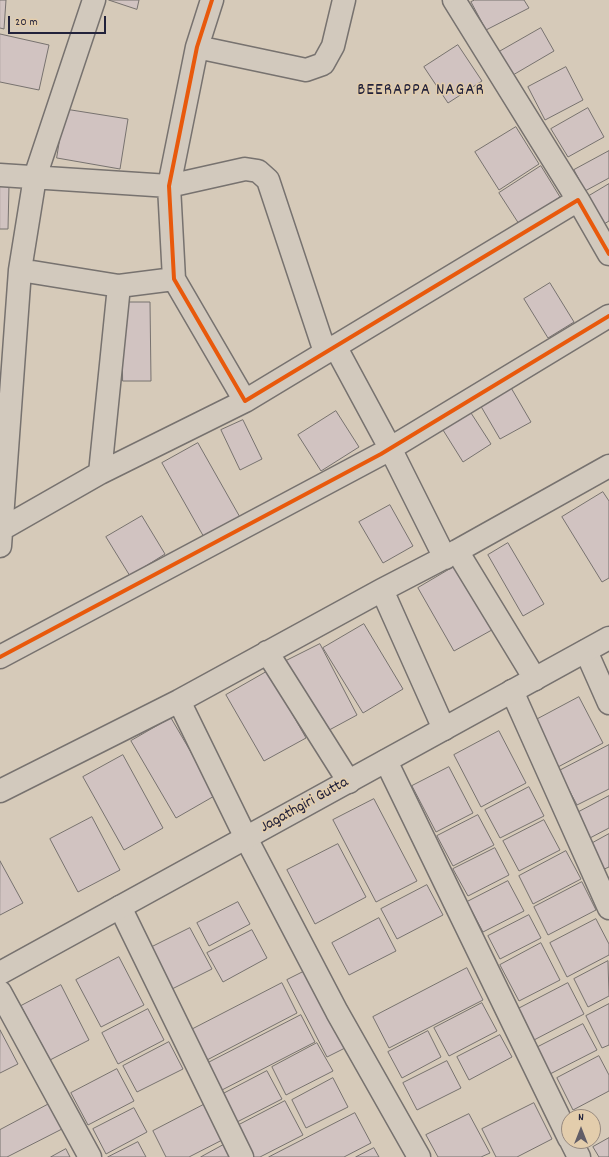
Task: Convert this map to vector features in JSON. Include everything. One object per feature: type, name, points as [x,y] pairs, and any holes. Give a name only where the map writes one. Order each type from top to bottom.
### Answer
[{"type":"street","points":[[1,537],[20,270],[35,177],[94,0]]},
{"type":"street","points":[[212,0],[197,47],[169,186],[174,279],[245,400]]},
{"type":"street","points":[[197,47],[306,70],[323,64],[332,46],[344,0]]},
{"type":"street","points":[[454,0],[578,200],[609,254]]},
{"type":"street","points":[[0,175],[169,186],[245,169],[258,171],[268,180],[330,349],[390,448],[451,555],[535,679]]},
{"type":"street","points":[[1,537],[100,473],[245,400],[578,200]]},
{"type":"street","points":[[20,270],[119,286],[174,279]]},
{"type":"street","points":[[100,473],[119,286]]},
{"type":"street","points":[[0,657],[390,448],[609,316]]},
{"type":"street","points":[[0,791],[179,701],[382,590],[451,555],[609,466]]},
{"type":"street","points":[[382,590],[444,729]]},
{"type":"street","name":"Jagathgiri Gutta","points":[[0,973],[609,638]]},
{"type":"street","points":[[586,651],[609,703]]},
{"type":"street","points":[[267,652],[349,782]]},
{"type":"street","points":[[512,691],[609,908]]},
{"type":"street","points":[[179,701],[246,838],[337,1012],[419,1157]]},
{"type":"street","points":[[386,761],[561,1122]]},
{"type":"street","points":[[120,907],[242,1157]]},
{"type":"street","points":[[0,992],[90,1157]]},
{"type":"building","points":[[0,0],[6,0],[4,29],[0,28]]},
{"type":"building","points":[[109,0],[139,0],[137,9]]},
{"type":"building","points":[[475,0],[524,0],[529,8],[486,30],[471,2]]},
{"type":"building","points":[[541,28],[554,51],[513,75],[499,52]]},
{"type":"building","points":[[0,34],[49,45],[39,90],[0,82]]},
{"type":"building","points":[[458,45],[482,81],[448,103],[424,67]]},
{"type":"building","points":[[566,67],[583,100],[545,120],[528,87]]},
{"type":"building","points":[[588,108],[604,137],[568,157],[551,129]]},
{"type":"building","points":[[65,109],[128,119],[120,169],[57,158]]},
{"type":"building","points":[[516,127],[539,164],[499,190],[475,152]]},
{"type":"building","points":[[609,151],[609,178],[585,191],[574,170]]},
{"type":"building","points":[[541,166],[560,197],[519,224],[499,193]]},
{"type":"building","points":[[609,184],[609,221],[604,224],[589,196]]},
{"type":"building","points":[[0,185],[9,185],[8,229],[0,229]]},
{"type":"building","points":[[550,283],[574,322],[548,338],[524,299]]},
{"type":"building","points":[[122,302],[150,302],[151,381],[123,381]]},
{"type":"building","points":[[510,386],[531,422],[500,439],[479,403]]},
{"type":"building","points":[[336,411],[359,447],[321,471],[298,435]]},
{"type":"building","points":[[471,413],[491,444],[463,462],[443,430]]},
{"type":"building","points":[[243,420],[262,459],[240,470],[221,430]]},
{"type":"building","points":[[198,443],[241,519],[205,539],[162,463]]},
{"type":"building","points":[[603,492],[609,501],[609,578],[602,582],[562,517]]},
{"type":"building","points":[[390,505],[413,546],[383,563],[359,522]]},
{"type":"building","points":[[142,516],[165,554],[130,576],[106,537]]},
{"type":"building","points":[[508,543],[544,604],[523,616],[488,555]]},
{"type":"building","points":[[462,562],[499,626],[454,651],[418,588]]},
{"type":"building","points":[[364,624],[403,689],[363,713],[323,648]]},
{"type":"building","points":[[320,644],[357,715],[320,735],[282,663]]},
{"type":"building","points":[[268,671],[306,738],[264,761],[226,695]]},
{"type":"building","points":[[579,697],[603,743],[558,767],[534,721]]},
{"type":"building","points":[[171,718],[216,795],[176,818],[131,741]]},
{"type":"building","points":[[499,731],[526,783],[481,807],[454,755]]},
{"type":"building","points":[[609,745],[609,789],[577,805],[559,771]]},
{"type":"building","points":[[123,755],[163,828],[124,850],[83,777]]},
{"type":"building","points":[[449,767],[473,813],[436,832],[412,786]]},
{"type":"building","points":[[529,787],[544,816],[500,838],[485,810]]},
{"type":"building","points":[[609,796],[609,828],[588,839],[575,814]]},
{"type":"building","points":[[374,799],[417,881],[376,902],[333,820]]},
{"type":"building","points":[[478,815],[494,845],[453,866],[437,836]]},
{"type":"building","points":[[92,817],[120,870],[78,892],[50,839]]},
{"type":"building","points":[[544,820],[560,850],[519,871],[503,841]]},
{"type":"building","points":[[609,834],[609,867],[602,870],[589,845]]},
{"type":"building","points":[[338,844],[366,897],[315,924],[287,870]]},
{"type":"building","points":[[495,848],[509,875],[468,896],[453,869]]},
{"type":"building","points":[[566,851],[581,879],[533,904],[519,876]]},
{"type":"building","points":[[0,861],[23,903],[0,915]]},
{"type":"building","points":[[508,881],[524,911],[483,932],[467,902]]},
{"type":"building","points":[[582,882],[596,910],[548,935],[534,907]]},
{"type":"building","points":[[427,885],[443,915],[397,939],[381,909]]},
{"type":"building","points":[[238,902],[250,924],[209,946],[197,923]]},
{"type":"building","points":[[529,915],[541,938],[500,959],[488,936]]},
{"type":"building","points":[[379,918],[396,951],[349,975],[332,943]]},
{"type":"building","points":[[596,919],[609,944],[609,955],[567,977],[550,943]]},
{"type":"building","points":[[190,928],[212,969],[168,991],[146,950]]},
{"type":"building","points":[[252,930],[267,958],[223,982],[207,953]]},
{"type":"building","points":[[541,943],[560,980],[519,1001],[500,965]]},
{"type":"building","points":[[119,957],[144,1005],[101,1027],[76,980]]},
{"type":"building","points":[[608,961],[609,996],[588,1007],[574,979]]},
{"type":"building","points":[[467,968],[483,1000],[389,1048],[373,1017]]},
{"type":"building","points":[[307,970],[347,1047],[327,1057],[287,980]]},
{"type":"building","points":[[282,983],[297,1013],[207,1060],[191,1030]]},
{"type":"building","points":[[568,983],[584,1014],[534,1040],[518,1009]]},
{"type":"building","points":[[61,985],[89,1040],[50,1060],[21,1006]]},
{"type":"building","points":[[482,1003],[497,1031],[449,1056],[434,1028]]},
{"type":"building","points":[[609,1004],[609,1045],[602,1048],[586,1016]]},
{"type":"building","points":[[148,1009],[164,1040],[118,1064],[102,1033]]},
{"type":"building","points":[[301,1015],[315,1042],[222,1090],[208,1063]]},
{"type":"building","points":[[583,1024],[597,1050],[550,1074],[536,1048]]},
{"type":"building","points":[[0,1030],[18,1064],[0,1073]]},
{"type":"building","points":[[428,1031],[441,1057],[402,1078],[388,1052]]},
{"type":"building","points":[[500,1035],[512,1057],[469,1080],[457,1057]]},
{"type":"building","points":[[169,1042],[183,1069],[137,1092],[123,1066]]},
{"type":"building","points":[[317,1043],[333,1071],[286,1095],[272,1067]]},
{"type":"building","points":[[599,1056],[609,1075],[609,1091],[572,1109],[557,1078]]},
{"type":"building","points":[[447,1061],[461,1088],[417,1110],[403,1083]]},
{"type":"building","points":[[117,1069],[134,1101],[88,1125],[71,1093]]},
{"type":"building","points":[[267,1071],[282,1099],[237,1122],[223,1094]]},
{"type":"building","points":[[333,1078],[348,1107],[306,1128],[292,1100]]},
{"type":"building","points":[[285,1101],[303,1135],[260,1157],[253,1157],[237,1126]]},
{"type":"building","points":[[209,1102],[228,1137],[189,1157],[166,1157],[153,1131]]},
{"type":"building","points":[[534,1103],[552,1139],[517,1157],[496,1157],[482,1129]]},
{"type":"building","points":[[49,1104],[62,1129],[7,1157],[0,1157],[0,1130]]},
{"type":"building","points":[[134,1108],[147,1132],[106,1154],[93,1129]]},
{"type":"building","points":[[355,1113],[371,1143],[344,1157],[269,1157]]},
{"type":"building","points":[[469,1114],[490,1153],[481,1157],[438,1157],[426,1135]]},
{"type":"building","points":[[609,1138],[609,1157],[599,1157],[594,1149],[601,1149],[601,1142]]},
{"type":"building","points":[[138,1142],[146,1157],[108,1157]]},
{"type":"building","points":[[227,1143],[234,1157],[201,1157]]},
{"type":"building","points":[[374,1148],[379,1157],[356,1157]]},
{"type":"building","points":[[66,1149],[70,1157],[51,1157]]},
{"type":"cycle path","points":[[212,0],[197,47],[169,186],[174,279],[245,401],[578,200],[609,254]]},
{"type":"cycle path","points":[[0,657],[381,454],[609,316]]},
{"type":"district","name":"BEERAPPA NAGAR","points":[[421,92]]}]
